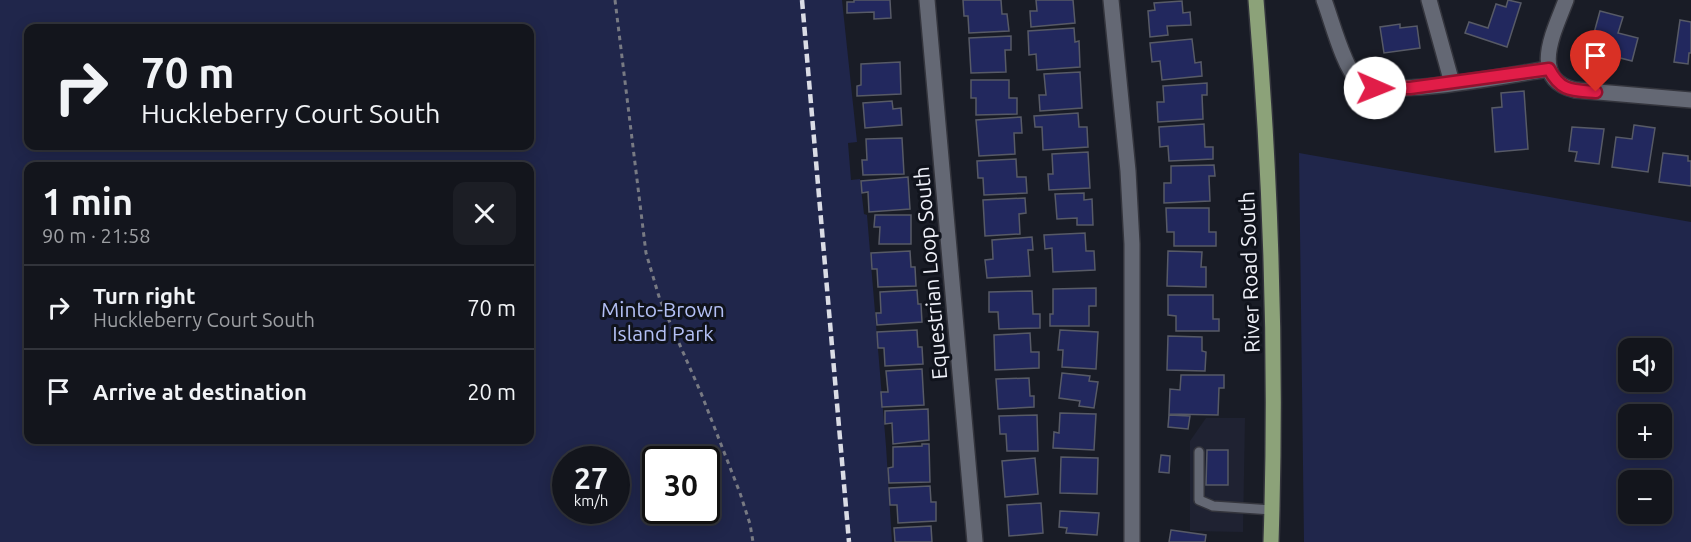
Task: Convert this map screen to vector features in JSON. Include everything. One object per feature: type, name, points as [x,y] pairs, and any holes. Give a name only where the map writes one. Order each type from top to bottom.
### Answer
[{"type":"main road","name":"River Road South","points":[[1256,0],[1266,144],[1275,375],[1271,542]]},
{"type":"street","name":"Equestrian Loop South","points":[[927,0],[975,542]]},
{"type":"street","points":[[1111,0],[1128,171],[1131,244],[1132,542]]},
{"type":"street","points":[[1324,0],[1350,69],[1357,80],[1375,88],[1390,89],[1452,83],[1549,69]]},
{"type":"street","points":[[1429,0],[1452,83]]},
{"type":"street","points":[[1566,0],[1547,53],[1549,69],[1555,81],[1562,87],[1691,100]]},
{"type":"lane","points":[[1199,452],[1199,500],[1213,506],[1272,510]]},
{"type":"path","points":[[615,0],[646,253],[660,300],[701,393],[733,474],[750,524],[753,542]]},
{"type":"shaded area","points":[[1206,418],[1245,418],[1243,532],[1190,531],[1190,441]]},
{"type":"green space","name":"Minto-Brown Island Park","points":[[0,0],[842,0],[857,142],[848,143],[851,180],[860,179],[864,214],[867,215],[892,542],[0,542]]},
{"type":"green space","points":[[1299,153],[1691,222],[1691,542],[1304,542]]},
{"type":"building","points":[[854,0],[890,0],[891,18],[874,19],[874,12],[847,13],[847,2],[854,2]]},
{"type":"building","points":[[963,0],[1001,0],[1002,14],[1007,14],[1009,31],[969,33],[968,16],[964,16]]},
{"type":"building","points":[[1036,0],[1073,0],[1075,23],[1031,27],[1030,11],[1037,11]]},
{"type":"building","points":[[1508,0],[1521,3],[1507,47],[1465,33],[1469,22],[1488,28],[1496,4],[1506,7]]},
{"type":"building","points":[[1182,1],[1183,13],[1190,12],[1191,25],[1167,26],[1168,35],[1150,37],[1148,11],[1155,10],[1154,3]]},
{"type":"building","points":[[1600,11],[1623,17],[1618,33],[1638,38],[1632,61],[1593,51],[1595,45],[1591,44]]},
{"type":"building","points":[[1680,20],[1691,22],[1691,53],[1689,53],[1688,64],[1674,62]]},
{"type":"building","points":[[1400,24],[1400,28],[1417,26],[1420,48],[1384,53],[1380,27]]},
{"type":"building","points":[[1074,28],[1075,42],[1079,41],[1080,67],[1037,70],[1036,54],[1029,55],[1028,31]]},
{"type":"building","points":[[1011,36],[1011,50],[1005,50],[1006,72],[971,73],[969,38]]},
{"type":"building","points":[[1192,39],[1195,63],[1201,62],[1202,76],[1162,80],[1160,61],[1152,62],[1150,43]]},
{"type":"building","points":[[900,62],[901,94],[857,96],[857,86],[861,85],[861,64]]},
{"type":"building","points":[[1080,72],[1082,108],[1040,111],[1039,95],[1046,95],[1044,74]]},
{"type":"building","points":[[971,80],[1009,80],[1009,98],[1017,98],[1017,114],[976,115],[976,98],[971,98]]},
{"type":"building","points":[[1207,83],[1207,95],[1202,95],[1203,119],[1158,122],[1157,102],[1164,102],[1163,86]]},
{"type":"building","points":[[1524,91],[1528,149],[1495,152],[1492,108],[1502,107],[1501,93]]},
{"type":"building","points":[[892,101],[893,109],[901,108],[902,125],[865,128],[863,103]]},
{"type":"building","points":[[1078,113],[1079,127],[1087,127],[1088,147],[1043,150],[1042,127],[1035,127],[1034,116]]},
{"type":"building","points":[[1021,117],[1022,133],[1014,133],[1015,154],[979,156],[976,120]]},
{"type":"building","points":[[1204,124],[1205,147],[1213,147],[1213,159],[1169,161],[1168,146],[1160,147],[1159,127]]},
{"type":"building","points":[[1634,125],[1655,128],[1648,172],[1612,167],[1616,137],[1632,139]]},
{"type":"building","points":[[1572,127],[1604,129],[1599,164],[1575,161],[1577,152],[1569,151]]},
{"type":"building","points":[[902,138],[904,174],[863,175],[862,160],[867,160],[866,139]]},
{"type":"building","points":[[1088,152],[1090,188],[1049,190],[1048,174],[1053,174],[1052,154]]},
{"type":"building","points":[[1663,153],[1688,156],[1688,161],[1691,161],[1691,186],[1659,182]]},
{"type":"building","points":[[1016,159],[1017,177],[1026,177],[1027,193],[984,195],[983,178],[978,178],[977,161]]},
{"type":"building","points":[[1214,165],[1215,176],[1209,176],[1210,201],[1164,203],[1164,183],[1171,183],[1171,166]]},
{"type":"building","points":[[908,177],[910,209],[869,212],[868,192],[862,193],[861,181]]},
{"type":"building","points":[[1084,193],[1084,200],[1092,199],[1093,225],[1077,225],[1077,218],[1057,219],[1055,194]]},
{"type":"building","points":[[1025,198],[1026,213],[1019,214],[1020,234],[985,236],[983,200]]},
{"type":"building","points":[[1166,208],[1209,208],[1209,232],[1216,232],[1216,246],[1174,246],[1174,232],[1167,232]]},
{"type":"building","points":[[875,215],[911,215],[911,244],[879,244],[880,227],[874,227]]},
{"type":"building","points":[[1085,233],[1086,251],[1094,251],[1095,270],[1053,272],[1052,248],[1045,249],[1044,235]]},
{"type":"building","points":[[1032,237],[1033,250],[1028,250],[1030,276],[987,278],[985,260],[993,259],[992,240]]},
{"type":"building","points":[[910,251],[911,267],[915,267],[916,286],[878,287],[877,269],[872,269],[871,253]]},
{"type":"building","points":[[1168,251],[1202,252],[1201,267],[1206,267],[1206,287],[1167,286]]},
{"type":"building","points":[[1096,288],[1096,306],[1089,306],[1089,326],[1050,326],[1050,314],[1053,314],[1053,289]]},
{"type":"building","points":[[917,290],[922,322],[877,325],[876,313],[881,313],[880,292]]},
{"type":"building","points":[[1032,291],[1033,314],[1040,314],[1040,328],[999,329],[998,312],[989,312],[989,292]]},
{"type":"building","points":[[1168,295],[1213,295],[1213,319],[1219,319],[1219,331],[1176,331],[1176,316],[1168,315]]},
{"type":"building","points":[[917,330],[918,347],[922,347],[923,364],[885,366],[884,348],[878,348],[877,332]]},
{"type":"building","points":[[1060,330],[1098,332],[1096,369],[1062,367],[1063,350],[1058,350]]},
{"type":"building","points":[[1030,333],[1031,352],[1039,352],[1039,368],[995,370],[994,335]]},
{"type":"building","points":[[1168,336],[1202,337],[1202,351],[1206,352],[1205,371],[1167,370]]},
{"type":"building","points":[[922,369],[924,405],[882,407],[881,392],[888,392],[886,371]]},
{"type":"building","points":[[1062,373],[1090,376],[1089,381],[1098,382],[1094,408],[1079,406],[1080,401],[1059,398]]},
{"type":"building","points":[[1181,375],[1224,375],[1224,388],[1219,388],[1218,415],[1169,414],[1170,389],[1180,390]]},
{"type":"building","points":[[1029,378],[1030,396],[1034,396],[1034,407],[998,409],[996,379]]},
{"type":"building","points":[[928,409],[929,440],[893,444],[892,423],[885,424],[885,411]]},
{"type":"building","points":[[1060,413],[1096,414],[1094,450],[1053,448],[1054,432],[1059,433]]},
{"type":"building","points":[[1037,415],[1038,451],[1007,451],[1006,434],[1000,434],[999,416]]},
{"type":"building","points":[[1169,415],[1190,416],[1188,429],[1168,427]]},
{"type":"building","points":[[922,444],[929,444],[930,482],[889,483],[888,468],[893,467],[893,447],[922,446]]},
{"type":"building","points":[[1207,450],[1228,450],[1228,485],[1206,485]]},
{"type":"building","points":[[1161,455],[1170,456],[1169,473],[1159,472]]},
{"type":"building","points":[[1061,457],[1098,458],[1097,494],[1060,493]]},
{"type":"building","points":[[1035,458],[1038,494],[1005,497],[1002,461]]},
{"type":"building","points":[[930,486],[931,502],[936,502],[936,521],[898,523],[897,505],[890,505],[889,488]]},
{"type":"building","points":[[1041,503],[1043,533],[1009,536],[1007,505]]},
{"type":"building","points":[[1060,511],[1099,513],[1097,535],[1066,533],[1067,528],[1059,527]]},
{"type":"building","points":[[931,526],[932,542],[895,542],[894,528]]},
{"type":"building","points":[[1171,530],[1206,535],[1205,542],[1169,542]]},
{"type":"railway","points":[[802,0],[849,542]]},
{"type":"route","points":[[1375,88],[1410,88],[1549,69],[1555,81],[1562,87],[1596,92]]}]
